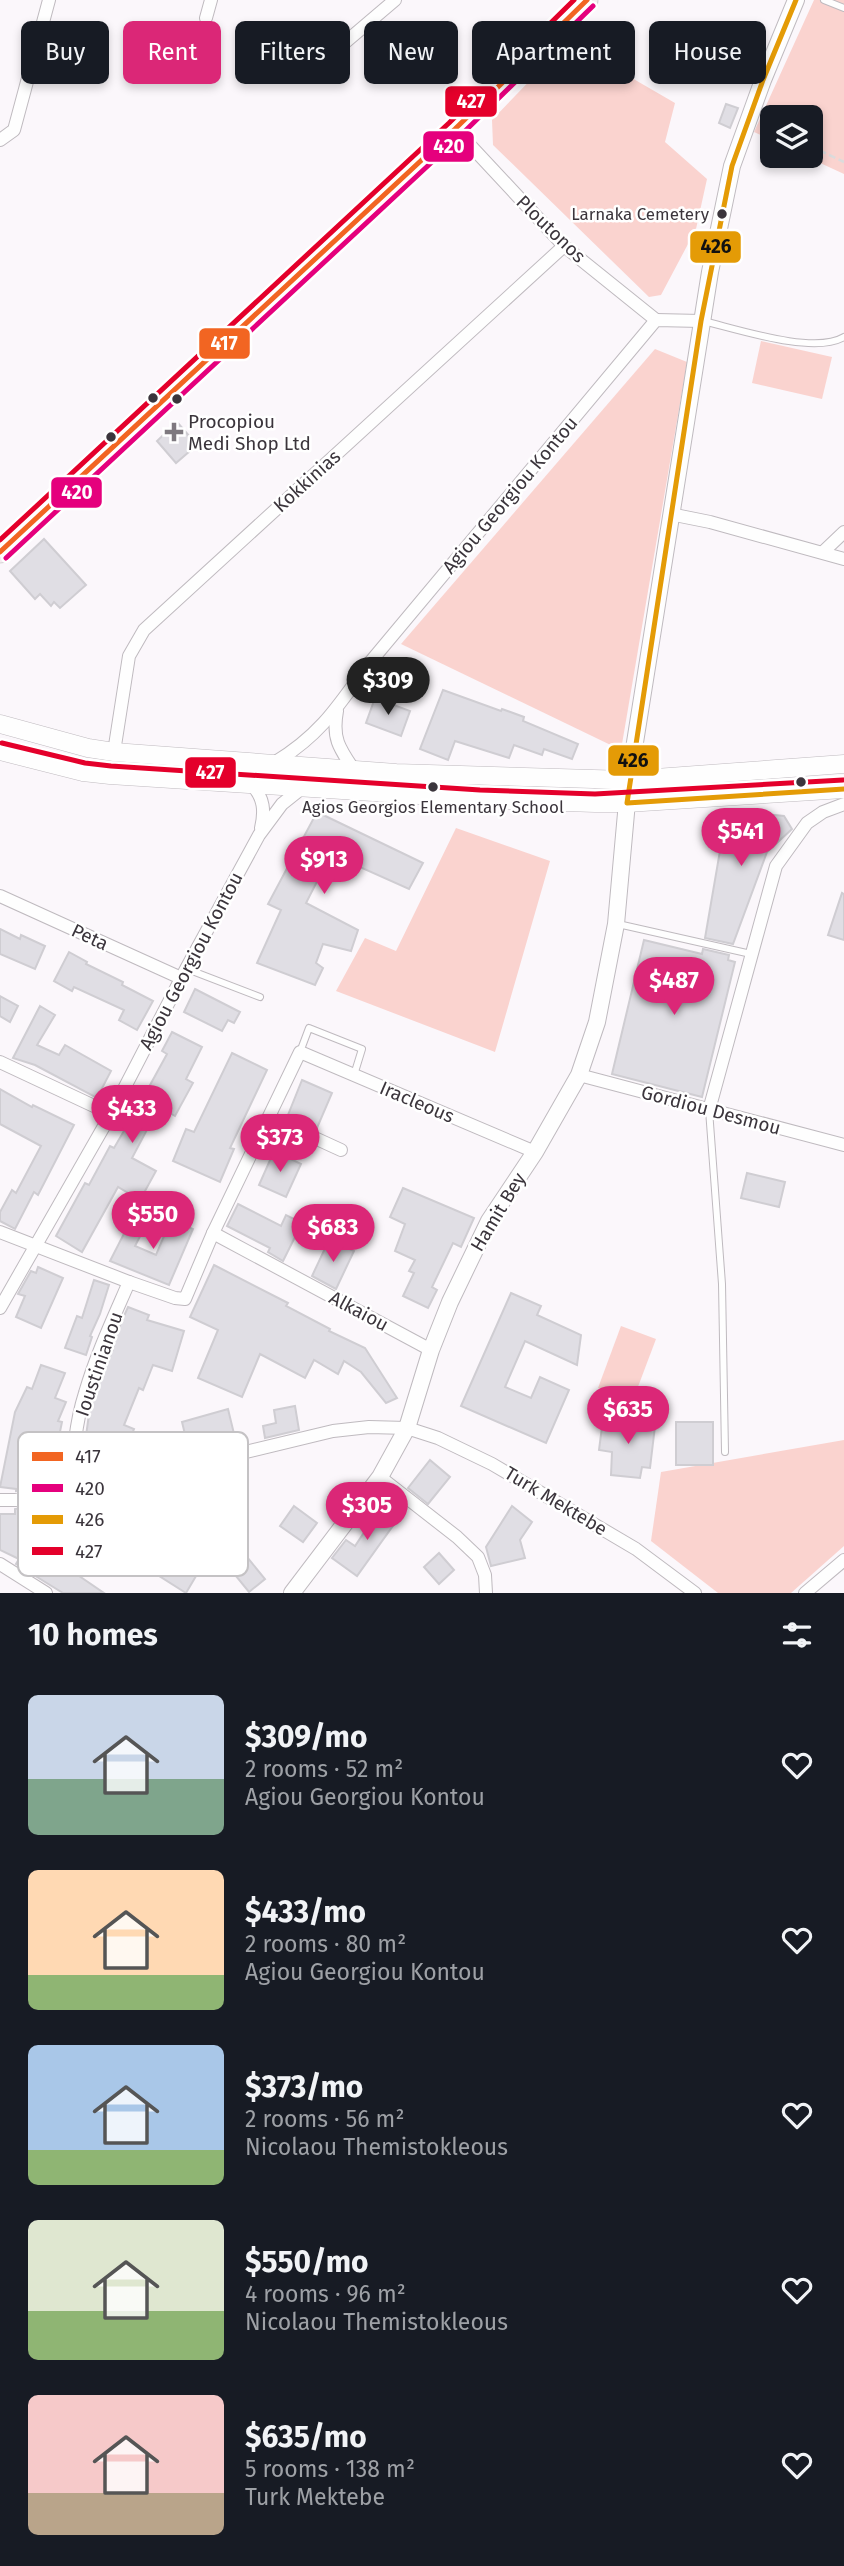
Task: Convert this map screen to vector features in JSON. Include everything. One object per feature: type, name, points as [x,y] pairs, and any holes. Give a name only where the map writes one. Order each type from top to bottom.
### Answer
[{"type":"highway","points":[[0,552],[455,129],[587,0]]},
{"type":"main road","points":[[0,724],[88,748],[114,752],[480,777],[629,780],[844,764]]},
{"type":"main road","points":[[0,751],[83,772],[110,775],[480,799],[626,803],[844,789]]},
{"type":"street","points":[[0,140],[14,130],[48,0]]},
{"type":"street","points":[[206,18],[211,0]]},
{"type":"street","points":[[350,38],[395,0]]},
{"type":"street","name":"Hamit Bey","points":[[292,1593],[380,1477],[407,1428],[431,1350],[450,1302],[489,1221],[535,1152],[579,1075],[597,1022],[616,924],[629,780],[701,321],[732,166],[762,80],[794,1]]},
{"type":"street","name":"Ploutonos","points":[[455,129],[564,246],[656,320]]},
{"type":"street","name":"Kokkinias","points":[[114,752],[130,656],[144,630],[564,246]]},
{"type":"street","points":[[656,320],[701,321]]},
{"type":"street","name":"Agiou Georgiou Kontou","points":[[274,763],[311,738],[338,707],[367,666],[656,320]]},
{"type":"street","points":[[670,514],[844,559]]},
{"type":"street","points":[[823,552],[844,532]]},
{"type":"street","points":[[338,707],[334,727],[336,739],[354,770]]},
{"type":"street","name":"Agiou Georgiou Kontou","points":[[251,785],[260,794],[264,809],[259,835]]},
{"type":"street","name":"Agiou Georgiou Kontou","points":[[0,1308],[111,1114],[259,835],[282,804],[302,788]]},
{"type":"street","points":[[709,1110],[776,866],[807,823],[823,812],[844,804]]},
{"type":"street","name":"Peta","points":[[0,896],[183,974]]},
{"type":"street","points":[[0,1232],[35,1248],[175,1298],[185,1299],[213,1233],[300,1052]]},
{"type":"street","name":"Iracleous","points":[[300,1052],[535,1152]]},
{"type":"street","points":[[0,1062],[111,1114]]},
{"type":"street","name":"Gordiou Desmou","points":[[579,1075],[844,1145]]},
{"type":"street","points":[[269,1116],[341,1150]]},
{"type":"street","name":"Alkaiou","points":[[213,1233],[431,1350]]},
{"type":"street","name":"Ioustinianou","points":[[76,1432],[84,1394],[103,1340],[129,1282]]},
{"type":"street","name":"Turk Mektebe","points":[[248,1451],[333,1431],[369,1427],[407,1428],[438,1437],[492,1464],[636,1549],[695,1593]]},
{"type":"street","points":[[380,1477],[457,1537],[478,1557],[485,1576],[486,1593]]},
{"type":"street","name":"Turk Mektebe","points":[[0,1500],[18,1500]]},
{"type":"street","points":[[805,1593],[844,1560]]},
{"type":"street","points":[[0,1564],[29,1589],[46,1593]]},
{"type":"lane","points":[[824,0],[844,8]]},
{"type":"lane","points":[[701,321],[790,342],[833,343],[844,337]]},
{"type":"lane","points":[[616,924],[751,954]]},
{"type":"lane","points":[[183,974],[260,997]]},
{"type":"lane","points":[[300,1052],[309,1028],[362,1049],[354,1075]]},
{"type":"lane","points":[[709,1110],[722,1283],[725,1452]]},
{"type":"path","points":[[823,152],[844,162]]},
{"type":"shaded area","points":[[814,0],[844,0],[844,174],[823,164],[823,105],[766,105]]},
{"type":"shaded area","points":[[635,80],[675,103],[665,142],[707,179],[696,229],[661,295],[649,297],[493,145],[492,120],[527,84],[635,84]]},
{"type":"shaded area","points":[[760,119],[760,135],[754,132]]},
{"type":"shaded area","points":[[761,341],[832,357],[822,399],[752,383]]},
{"type":"shaded area","points":[[655,349],[687,362],[621,750],[401,644]]},
{"type":"shaded area","points":[[456,828],[550,861],[495,1052],[336,991],[365,938],[396,951]]},
{"type":"shaded area","points":[[621,1326],[656,1339],[633,1400],[598,1388]]},
{"type":"shaded area","points":[[844,1440],[844,1546],[791,1593],[718,1593],[651,1541],[661,1472]]},
{"type":"building","points":[[726,104],[738,108],[730,128],[719,123]]},
{"type":"building","points":[[177,422],[197,445],[176,463],[157,441]]},
{"type":"building","points":[[44,539],[86,585],[60,608],[54,602],[51,606],[40,594],[35,599],[10,571]]},
{"type":"building","points":[[443,690],[524,717],[523,721],[578,744],[572,759],[544,749],[542,755],[514,745],[509,758],[455,741],[448,760],[420,749]]},
{"type":"building","points":[[375,698],[410,711],[401,736],[366,723]]},
{"type":"building","points":[[727,810],[784,816],[792,829],[767,852],[733,944],[705,938]]},
{"type":"building","points":[[317,812],[423,863],[409,889],[331,854],[306,903],[358,930],[351,951],[323,944],[316,963],[323,968],[315,985],[257,963],[281,910],[268,904]]},
{"type":"building","points":[[842,893],[844,894],[844,940],[828,935]]},
{"type":"building","points":[[0,929],[20,939],[21,935],[45,946],[35,969],[0,954]]},
{"type":"building","points":[[644,940],[702,954],[703,949],[729,955],[728,960],[735,962],[702,1097],[612,1074]]},
{"type":"building","points":[[69,952],[153,1001],[137,1030],[119,1020],[124,1010],[74,987],[72,991],[54,981]]},
{"type":"building","points":[[195,989],[240,1012],[234,1023],[228,1020],[222,1031],[184,1012]]},
{"type":"building","points":[[0,996],[18,1006],[10,1022],[0,1016]]},
{"type":"building","points":[[40,1006],[55,1015],[37,1045],[59,1055],[65,1045],[111,1071],[97,1098],[35,1065],[13,1058]]},
{"type":"building","points":[[172,1032],[202,1047],[186,1079],[193,1083],[175,1116],[159,1107],[132,1158],[156,1171],[140,1200],[118,1187],[82,1252],[56,1236],[85,1183],[89,1185],[110,1146],[114,1148],[138,1107],[167,1054],[162,1051]]},
{"type":"building","points":[[232,1053],[267,1070],[230,1148],[234,1149],[220,1182],[173,1161],[186,1129],[194,1132]]},
{"type":"building","points":[[302,1080],[332,1093],[317,1128],[288,1115]]},
{"type":"building","points":[[0,1089],[32,1107],[33,1105],[74,1125],[38,1195],[34,1192],[15,1229],[0,1221],[0,1212],[12,1190],[16,1193],[41,1146],[0,1124]]},
{"type":"building","points":[[274,1151],[301,1164],[286,1197],[259,1185]]},
{"type":"building","points":[[747,1173],[785,1182],[779,1207],[741,1198]]},
{"type":"building","points":[[403,1188],[474,1218],[461,1247],[453,1243],[432,1287],[437,1290],[428,1308],[403,1296],[414,1273],[409,1271],[415,1260],[395,1251],[405,1224],[390,1217]]},
{"type":"building","points":[[238,1204],[281,1226],[286,1215],[302,1223],[283,1261],[268,1252],[270,1248],[227,1226]]},
{"type":"building","points":[[133,1216],[147,1223],[135,1246],[156,1255],[171,1220],[193,1229],[169,1285],[110,1261]]},
{"type":"building","points":[[329,1240],[354,1251],[336,1289],[312,1276]]},
{"type":"building","points":[[214,1265],[288,1303],[286,1306],[330,1329],[329,1331],[365,1348],[397,1398],[386,1403],[361,1372],[344,1361],[338,1374],[314,1360],[305,1378],[260,1354],[242,1397],[198,1378],[218,1330],[190,1317]]},
{"type":"building","points":[[38,1267],[63,1278],[41,1328],[16,1317],[25,1296],[18,1294],[31,1271],[36,1273]]},
{"type":"building","points":[[94,1280],[109,1285],[90,1336],[92,1337],[86,1355],[65,1348],[77,1316],[82,1318]]},
{"type":"building","points":[[511,1293],[541,1306],[537,1315],[581,1335],[577,1365],[525,1341],[505,1387],[531,1398],[540,1377],[569,1390],[546,1443],[461,1406]]},
{"type":"building","points":[[128,1307],[149,1315],[147,1320],[184,1331],[172,1371],[153,1365],[143,1390],[139,1388],[124,1425],[134,1429],[133,1432],[87,1432],[90,1407],[114,1346],[111,1345]]},
{"type":"building","points":[[41,1365],[65,1373],[55,1398],[66,1402],[58,1421],[62,1422],[60,1432],[18,1432],[16,1491],[0,1487],[15,1412],[27,1387],[32,1389]]},
{"type":"building","points":[[295,1406],[299,1430],[265,1438],[263,1426],[276,1423],[274,1410]]},
{"type":"building","points":[[228,1409],[234,1432],[184,1432],[182,1422]]},
{"type":"building","points":[[617,1415],[638,1417],[637,1423],[655,1426],[650,1468],[642,1467],[640,1478],[611,1475],[612,1452],[599,1450],[602,1427],[613,1427]]},
{"type":"building","points":[[676,1422],[713,1422],[713,1465],[676,1465]]},
{"type":"building","points":[[430,1460],[450,1477],[428,1504],[408,1488]]},
{"type":"building","points":[[383,1504],[400,1516],[357,1576],[332,1558],[346,1540],[355,1546]]},
{"type":"building","points":[[294,1506],[317,1523],[303,1542],[280,1526]]},
{"type":"building","points":[[512,1506],[532,1522],[520,1540],[525,1558],[491,1566],[486,1547]]},
{"type":"building","points":[[18,1508],[18,1559],[0,1550],[0,1514],[15,1514],[15,1509]]},
{"type":"building","points":[[439,1553],[454,1570],[439,1584],[424,1567]]},
{"type":"building","points":[[248,1558],[265,1579],[249,1592],[236,1576],[248,1576]]},
{"type":"building","points":[[35,1576],[79,1576],[104,1593],[63,1593]]},
{"type":"building","points":[[159,1576],[196,1576],[186,1593]]},
{"type":"transit line","name":"427","points":[[0,540],[449,123],[574,0]]},
{"type":"transit line","name":"417","points":[[0,552],[455,129],[587,0]]},
{"type":"transit line","name":"426","points":[[796,0],[732,166],[701,321],[627,803],[844,789]]},
{"type":"transit line","name":"420","points":[[6,558],[461,135],[593,6]]},
{"type":"transit line","name":"427","points":[[2,743],[85,763],[111,766],[480,790],[595,794],[843,780]]},
{"type":"place","name":"Larnaka Cemetery","points":[[722,214]]},
{"type":"place","name":"Procopiou Medi Shop Ltd","points":[[174,432]]},
{"type":"place","name":"Agios Georgios Elementary School","points":[[433,787]]}]
